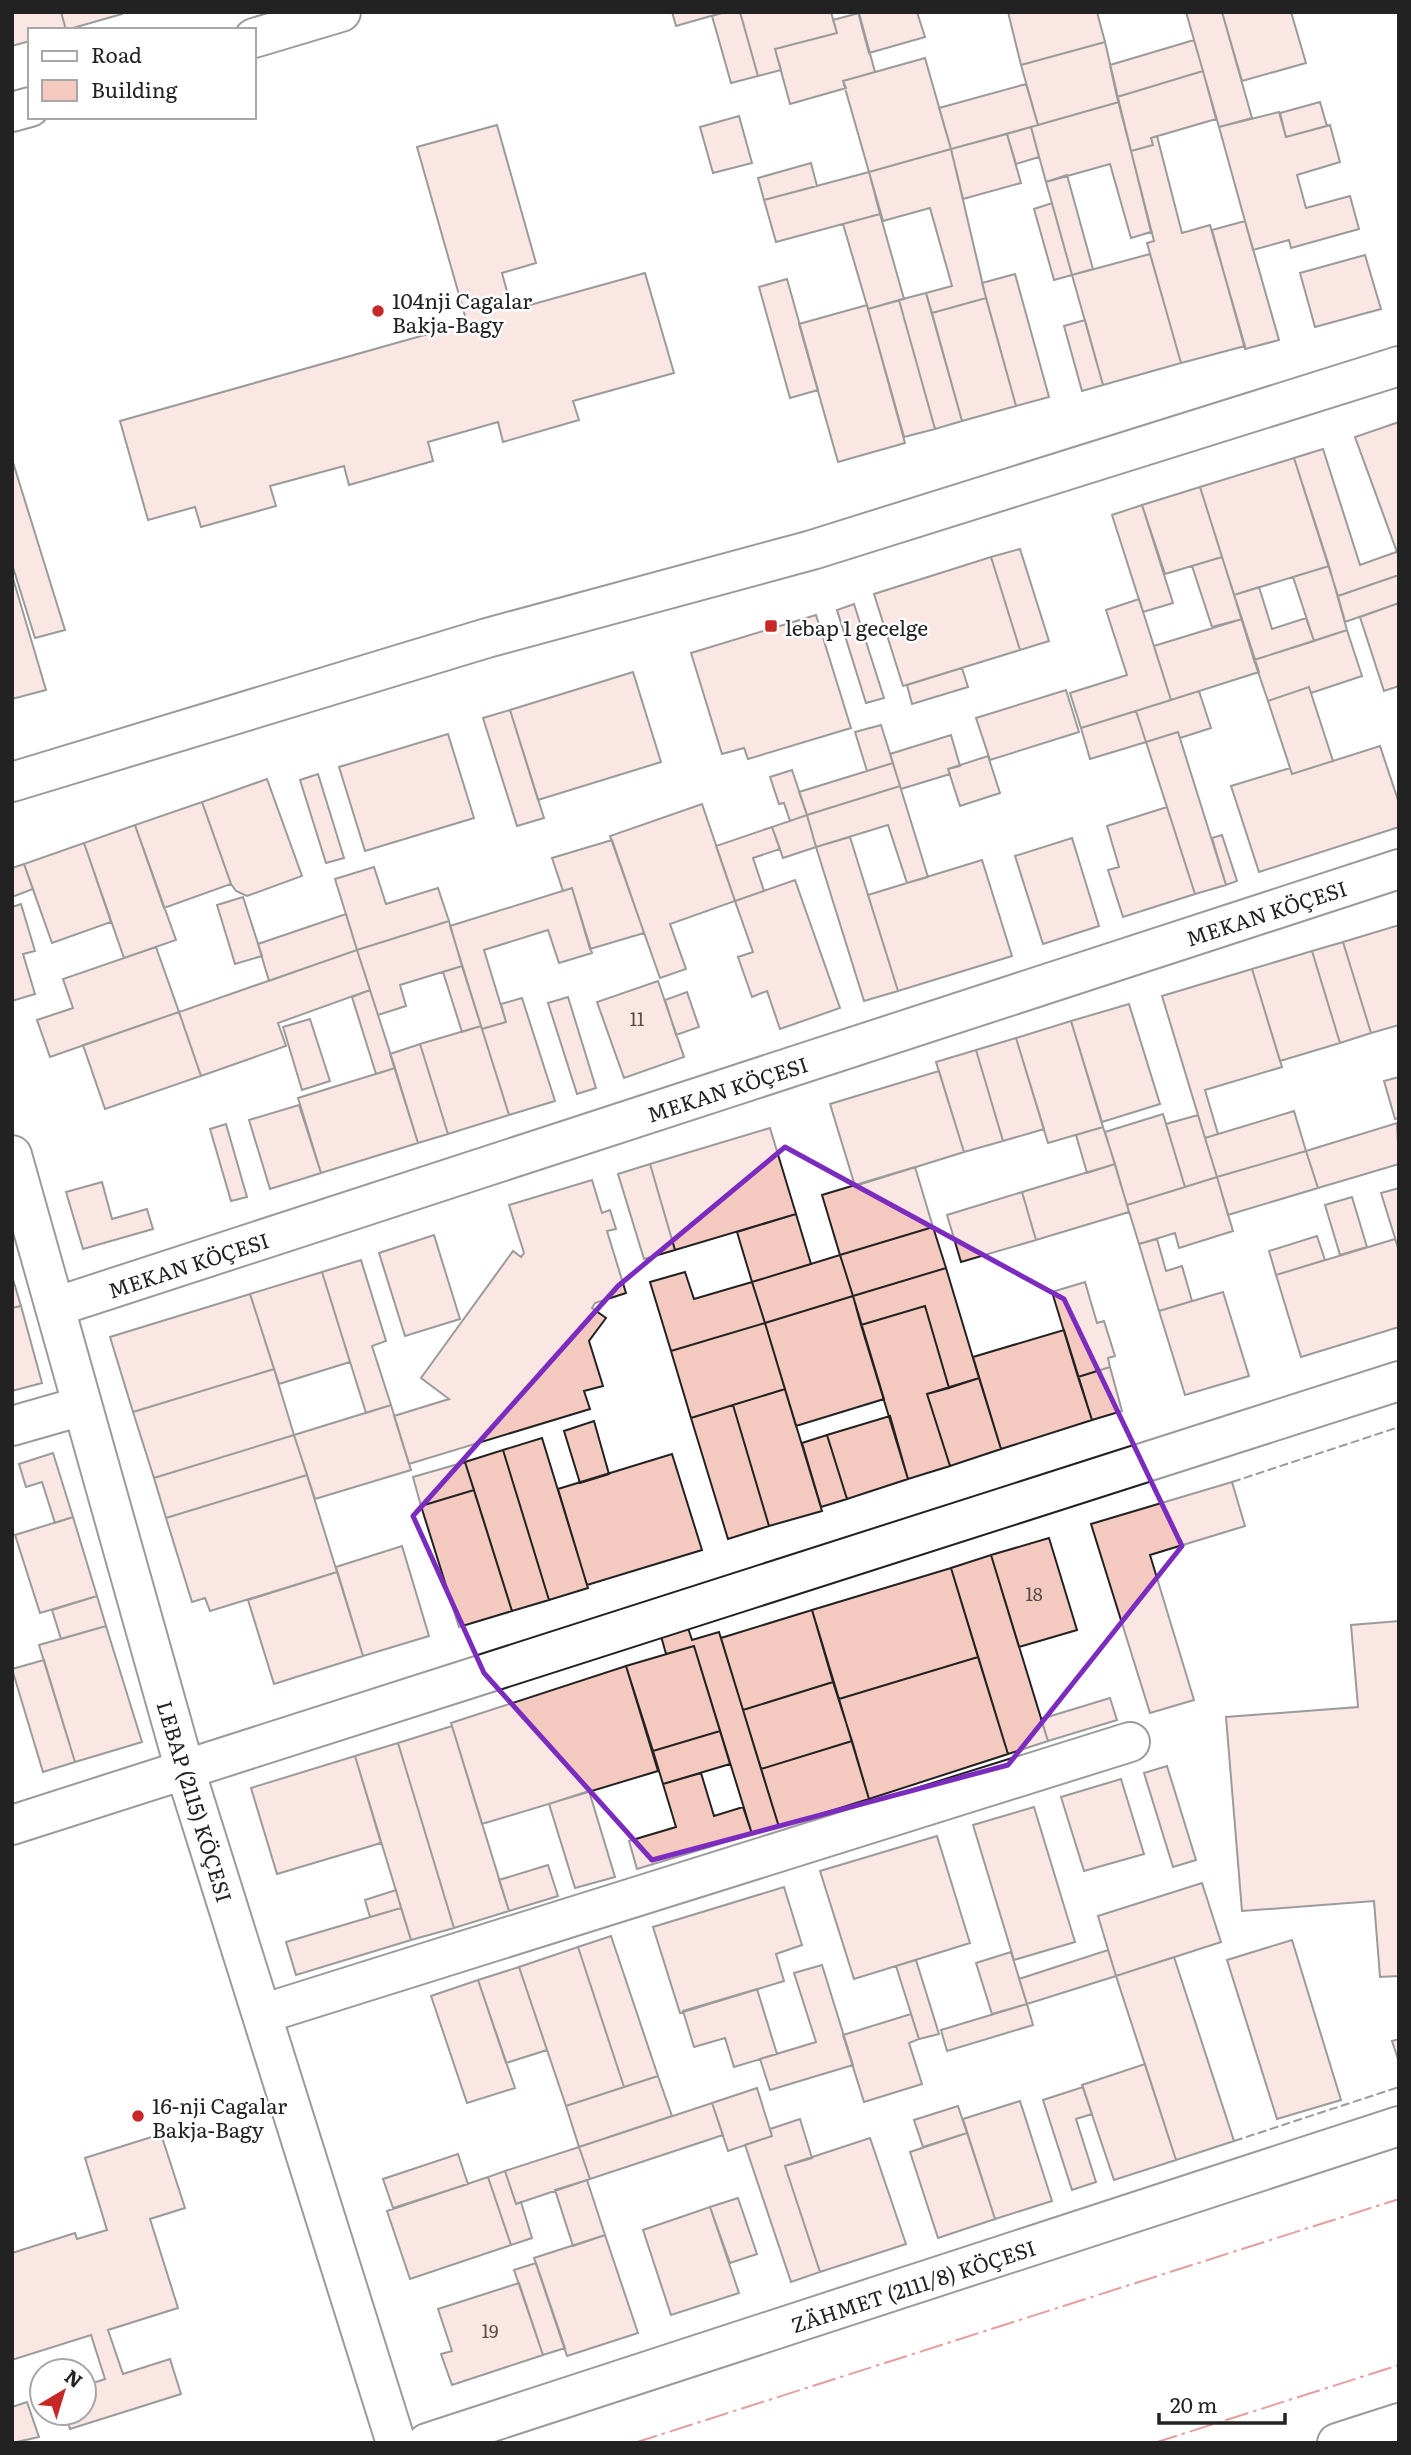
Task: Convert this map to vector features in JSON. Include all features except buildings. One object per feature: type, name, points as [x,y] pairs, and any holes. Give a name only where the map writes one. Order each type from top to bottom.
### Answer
[{"type":"street","points":[[256,37],[341,12]]},
{"type":"street","points":[[12,782],[487,638],[813,550],[1399,366]]},
{"type":"street","name":"MEKAN KÖÇESI","points":[[55,1307],[1399,869]]},
{"type":"street","name":"LEBAP (2115) KÖÇESI","points":[[12,1155],[185,1770],[396,2443]]},
{"type":"street","points":[[12,1825],[1399,1381]]},
{"type":"street","points":[[12,1426],[82,1405]]},
{"type":"street","points":[[262,2014],[1130,1742]]},
{"type":"street","name":"ZÄHMET (2111/8) KÖÇESI","points":[[427,2443],[1399,2126]]},
{"type":"street","points":[[1337,2443],[1399,2423]]},
{"type":"highlighted area","points":[[785,1147],[1064,1299],[1182,1546],[1008,1765],[652,1860],[484,1673],[413,1516],[618,1286]]},
{"type":"fence","points":[[1232,1482],[1399,1427]]},
{"type":"fence","points":[[1234,2141],[1399,2087]]},
{"type":"power","points":[[634,2443],[1399,2199]]},
{"type":"power","points":[[1154,2443],[1399,2365]]},
{"type":"place","name":"104nji Cagalar Bakja-Bagy","points":[[378,311]]},
{"type":"place","name":"lebap 1 gecelge","points":[[771,626]]},
{"type":"place","name":"16-nji Cagalar Bakja-Bagy","points":[[138,2116]]}]
